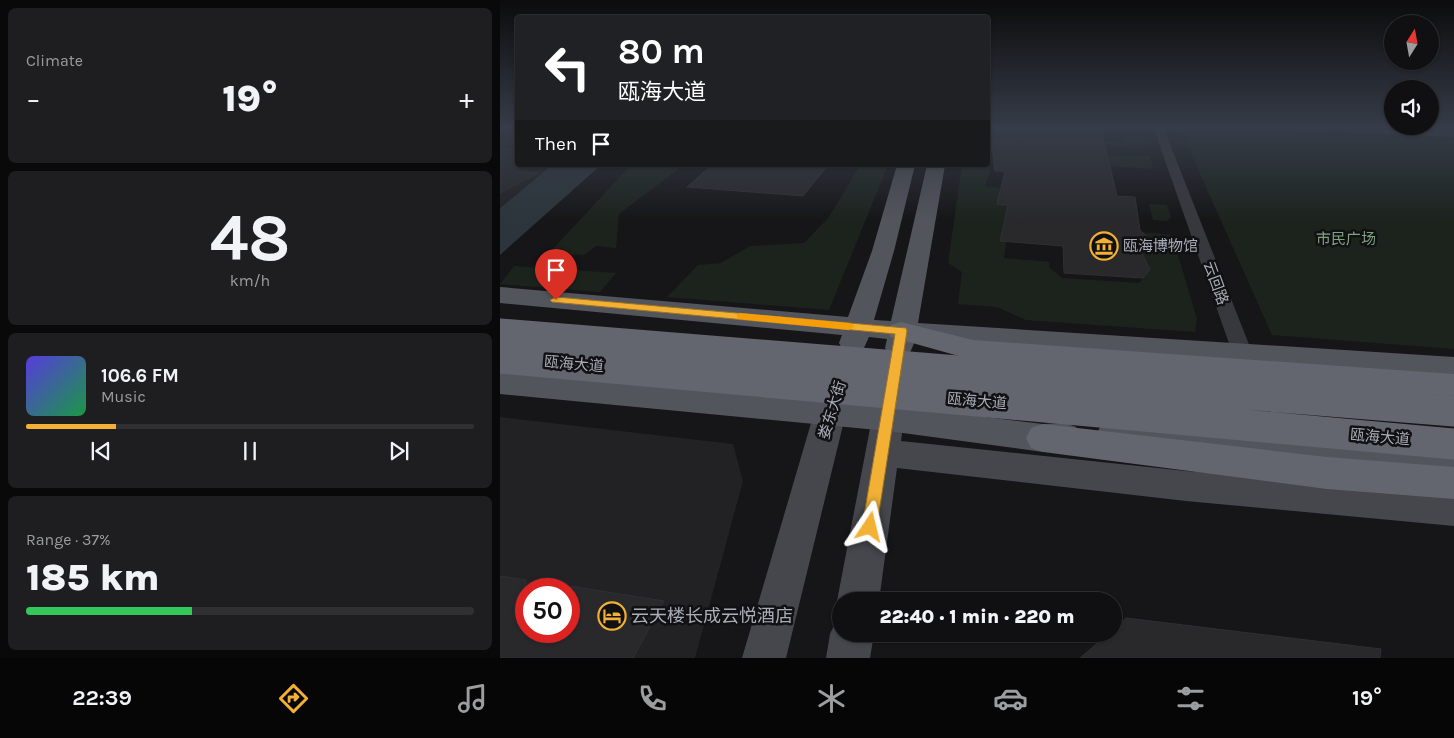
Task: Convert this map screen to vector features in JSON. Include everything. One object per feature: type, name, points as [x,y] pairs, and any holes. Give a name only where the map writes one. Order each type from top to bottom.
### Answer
[{"type":"highway","points":[[902,331],[973,350],[1454,385]]},
{"type":"highway","name":"瓯海大道","points":[[500,334],[1454,411]]},
{"type":"highway","name":"瓯海大道","points":[[500,358],[1454,444]]},
{"type":"highway","points":[[1043,438],[1327,473],[1454,483]]},
{"type":"main road","name":"娄东大街","points":[[830,413],[883,251],[905,167]]},
{"type":"main road","points":[[885,436],[902,331],[936,167]]},
{"type":"main road","points":[[500,295],[902,331],[1242,352],[1454,368]]},
{"type":"main road","name":"瓯海大道","points":[[500,383],[830,413],[885,436],[1043,438],[1159,436],[1454,463]]},
{"type":"street","name":"云回路","points":[[1170,160],[1242,352]]},
{"type":"street","name":"娄东大街","points":[[764,658],[830,413]]},
{"type":"street","points":[[859,592],[885,436],[1186,486],[1454,509]]},
{"type":"street","points":[[848,658],[851,642]]},
{"type":"shaded area","points":[[500,160],[515,160],[515,167],[550,167],[500,208]]},
{"type":"shaded area","points":[[550,167],[599,167],[500,255],[500,208]]},
{"type":"shaded area","points":[[500,417],[733,444],[743,481],[695,658],[500,658]]},
{"type":"green space","points":[[1108,160],[1151,160],[1153,169],[1110,166]]},
{"type":"green space","name":"市民广场","points":[[1194,160],[1454,160],[1454,349],[1272,335]]},
{"type":"green space","points":[[629,167],[681,167],[619,214],[616,248],[596,246],[584,255],[549,253]]},
{"type":"green space","points":[[859,167],[887,167],[829,310],[667,297],[698,265],[721,263],[750,246],[804,243],[829,217]]},
{"type":"green space","points":[[962,167],[990,167],[985,186],[1002,188],[1008,205],[1000,241],[1006,242],[1004,258],[1050,262],[1049,267],[1062,278],[1139,283],[1150,270],[1142,253],[1142,232],[1172,235],[1197,319],[1195,332],[1026,320],[997,307],[958,304],[962,272],[948,263]]},
{"type":"green space","points":[[1149,204],[1167,205],[1171,217],[1168,221],[1153,220]]},
{"type":"green space","points":[[514,266],[616,273],[600,292],[500,284]]},
{"type":"building","points":[[500,160],[515,160],[515,167],[518,167],[518,171],[538,173],[500,193]]},
{"type":"building","points":[[994,160],[1108,160],[1117,196],[1135,197],[1140,230],[1149,239],[1142,253],[1150,270],[1143,278],[1064,273],[1063,246],[1000,241],[1008,205],[997,204],[1005,171],[995,171]]},
{"type":"building","points":[[710,167],[826,167],[803,196],[687,187]]},
{"type":"building","name":"云天楼长成云悦酒店","points":[[500,576],[515,578],[515,643],[580,643],[580,588],[664,601],[633,658],[500,658]]},
{"type":"building","points":[[1126,618],[1381,649],[1380,658],[1080,658],[1099,642],[1122,642],[1122,621]]},
{"type":"slow traffic","points":[[740,317],[849,326]]},
{"type":"place","name":"瓯海博物馆","points":[[1104,246]]},
{"type":"place","name":"云天楼长成云悦酒店","points":[[612,616]]},
{"type":"route","points":[[556,300],[902,331],[870,527]]}]
